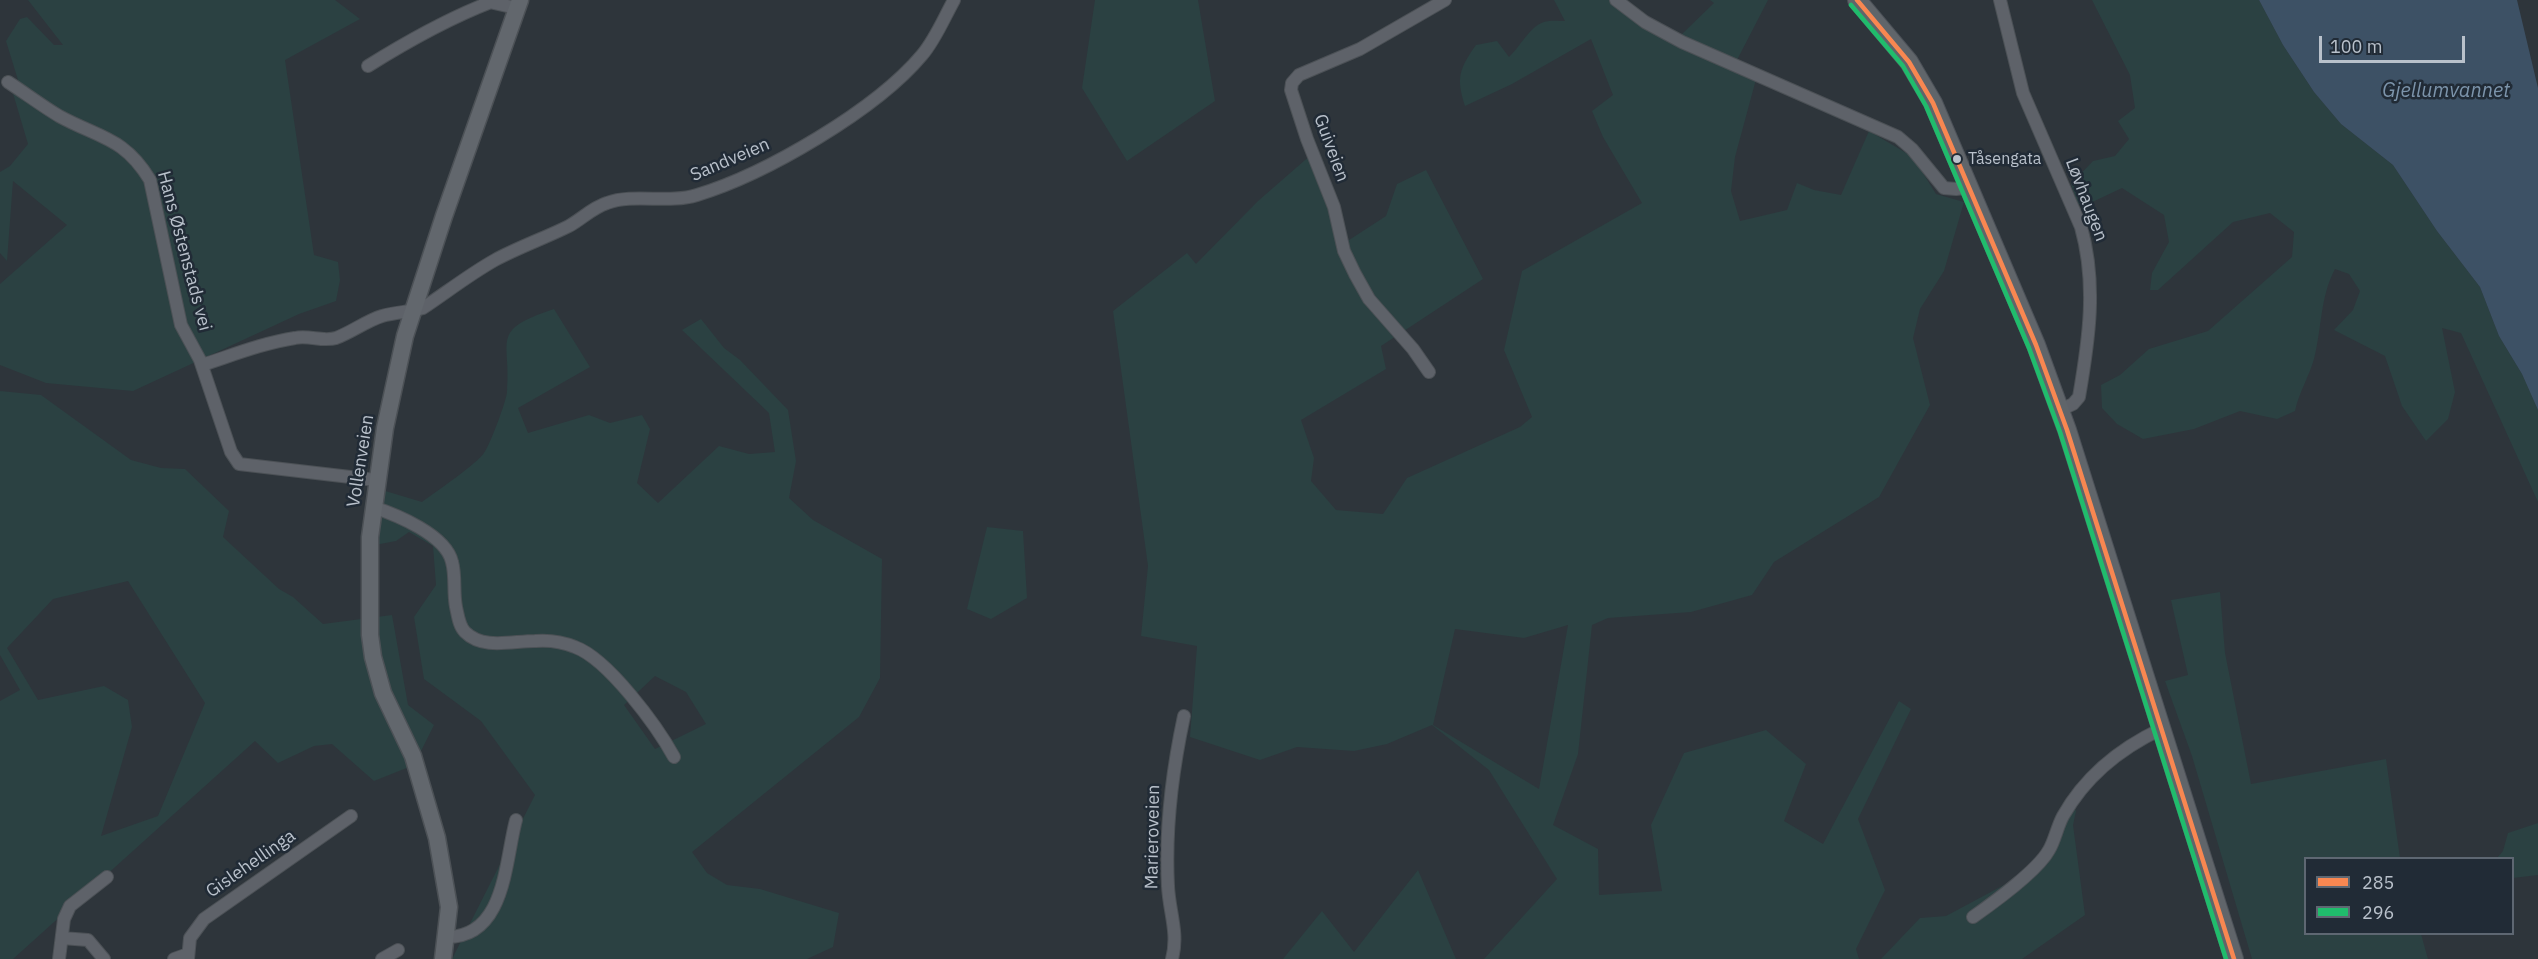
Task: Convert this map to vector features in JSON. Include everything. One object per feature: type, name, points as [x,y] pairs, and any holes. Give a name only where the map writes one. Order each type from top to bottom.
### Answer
[{"type":"main road","points":[[1857,0],[1896,44],[1915,71],[1939,114],[2036,345],[2060,410],[2234,959]]},
{"type":"main road","name":"Vollenveien","points":[[443,959],[449,915],[447,891],[429,810],[413,756],[383,693],[373,657],[370,615],[373,507],[389,405],[412,312],[518,4]]},
{"type":"street","name":"Sandveien","points":[[412,312],[423,308],[495,260],[566,227],[590,209],[619,199],[680,199],[696,196],[764,168],[865,106],[900,79],[924,53],[954,0]]},
{"type":"street","name":"Guiveien","points":[[1430,372],[1370,299],[1354,274],[1344,251],[1334,207],[1307,139],[1292,90],[1292,83],[1299,75],[1360,49],[1426,4],[1445,0]]},
{"type":"street","points":[[1616,0],[1645,22],[1682,42],[1898,137],[1912,149],[1944,188],[1971,187]]},
{"type":"street","name":"Løvhaugen","points":[[2000,0],[2023,93],[2081,227],[2087,247],[2091,304],[2086,358],[2079,397],[2073,404],[2060,410]]},
{"type":"street","points":[[368,66],[418,34],[486,1],[518,4]]},
{"type":"street","name":"Hans Østenstads vei","points":[[8,82],[60,116],[117,142],[140,164],[150,180],[181,325],[202,365],[231,452],[239,464],[376,480]]},
{"type":"street","points":[[202,365],[271,341],[304,336],[324,340],[336,338],[360,324],[383,316],[412,312]]},
{"type":"street","points":[[373,507],[402,517],[447,549],[453,563],[454,599],[464,631],[477,641],[505,643],[536,640],[576,647],[598,661],[657,727],[674,757]]},
{"type":"street","name":"Marieroveien","points":[[1172,959],[1176,932],[1168,887],[1170,801],[1172,774],[1184,717]]},
{"type":"street","points":[[1973,917],[2010,889],[2041,861],[2050,850],[2063,815],[2105,764],[2126,748],[2161,729]]},
{"type":"street","name":"Gislehellinga","points":[[174,959],[188,956],[190,938],[204,919],[351,816]]},
{"type":"street","points":[[447,936],[467,933],[492,914],[501,889],[516,820]]},
{"type":"street","points":[[59,959],[64,919],[70,906],[107,877]]},
{"type":"street","points":[[62,938],[88,940],[104,959]]},
{"type":"street","points":[[382,959],[398,950]]},
{"type":"green space","points":[[28,0],[335,0],[360,19],[285,60],[314,255],[338,262],[340,280],[336,301],[299,314],[133,391],[46,383],[0,365],[0,284],[67,225],[13,181],[7,261],[0,253],[0,172],[10,166],[28,144],[12,90],[18,80],[6,41],[20,19],[27,17],[54,45],[63,45]]},
{"type":"green space","points":[[1095,0],[1198,0],[1215,101],[1127,161],[1082,88]]},
{"type":"green space","points":[[1554,0],[1615,0],[1653,25],[1758,72],[1735,157],[1731,191],[1740,221],[1787,210],[1797,183],[1814,190],[1841,195],[1869,131],[1913,157],[1936,194],[1964,202],[1944,271],[1920,309],[1913,338],[1930,405],[1879,497],[1774,562],[1752,595],[1691,612],[1608,618],[1592,625],[1578,754],[1553,825],[1598,849],[1599,895],[1662,891],[1651,825],[1684,753],[1766,730],[1806,764],[1784,821],[1823,844],[1899,701],[1911,709],[1858,819],[1885,890],[1856,949],[1859,959],[1484,959],[1557,879],[1489,770],[1432,725],[1387,744],[1354,751],[1297,747],[1260,760],[1190,737],[1197,646],[1141,636],[1148,566],[1113,311],[1187,253],[1196,264],[1258,201],[1312,154],[1346,242],[1386,216],[1397,184],[1426,170],[1483,279],[1381,346],[1386,369],[1301,420],[1314,458],[1311,481],[1336,510],[1383,514],[1407,478],[1520,427],[1532,417],[1504,350],[1522,271],[1642,203],[1603,137],[1592,111],[1613,95],[1591,39],[1512,84],[1465,106],[1460,81],[1463,67],[1476,45],[1497,41],[1509,57],[1539,24],[1549,21],[1565,21]],"holes":[[[1568,625],[1539,789],[1433,725],[1455,629],[1524,638]]]},
{"type":"green space","points":[[1710,0],[1768,0],[1737,60],[1680,36],[1714,3]]},
{"type":"green space","points":[[2092,0],[2259,0],[2283,45],[2314,92],[2341,124],[2393,165],[2437,231],[2480,287],[2499,336],[2522,374],[2538,410],[2538,502],[2461,333],[2442,328],[2455,392],[2448,419],[2426,441],[2402,406],[2385,356],[2334,330],[2353,310],[2360,291],[2349,274],[2335,269],[2324,302],[2314,359],[2295,411],[2277,419],[2240,411],[2194,429],[2143,439],[2117,424],[2102,408],[2101,385],[2120,375],[2149,349],[2208,331],[2292,257],[2294,232],[2270,213],[2233,222],[2158,290],[2150,290],[2152,273],[2169,242],[2164,215],[2122,188],[2084,206],[2077,203],[2071,184],[2093,161],[2115,156],[2129,139],[2118,121],[2135,108],[2130,75]]},
{"type":"green space","points":[[554,309],[590,367],[518,408],[528,433],[589,415],[610,423],[642,415],[650,429],[637,483],[658,503],[719,446],[749,454],[775,452],[769,413],[682,330],[701,319],[724,348],[740,360],[788,410],[796,461],[789,498],[813,520],[882,559],[880,678],[859,717],[692,852],[707,873],[727,885],[760,889],[839,913],[833,947],[807,959],[452,959],[535,795],[481,721],[424,679],[414,617],[436,585],[433,546],[409,532],[396,541],[375,545],[382,490],[422,502],[465,471],[484,453],[494,433],[506,397],[508,339],[511,331],[533,317]],"holes":[[[655,676],[686,692],[706,724],[655,749],[624,705]]]},
{"type":"green space","points":[[0,391],[41,395],[131,460],[161,468],[185,469],[229,511],[223,537],[279,589],[293,597],[323,624],[392,615],[408,705],[434,725],[414,765],[374,781],[332,744],[314,746],[278,763],[255,741],[13,959],[0,959],[0,701],[20,690],[0,655]],"holes":[[[128,581],[205,703],[158,816],[101,836],[132,727],[128,700],[104,686],[38,700],[7,648],[53,599]]]},
{"type":"green space","points":[[987,527],[1023,531],[1027,598],[991,619],[967,609]]},
{"type":"green space","points":[[2220,592],[2225,653],[2251,784],[2386,759],[2400,857],[2304,857],[2304,935],[2421,935],[2428,959],[2252,959],[2192,756],[2165,681],[2188,675],[2171,600]]},
{"type":"green space","points":[[2074,807],[2076,811],[2073,825],[2085,915],[2022,959],[1881,959],[1920,918],[1946,916],[2032,870]]},
{"type":"green space","points":[[2538,823],[2538,875],[2514,878],[2514,857],[2498,857],[2503,851],[2508,833]]},
{"type":"green space","points":[[1418,870],[1456,959],[1283,959],[1322,911],[1354,952]]},
{"type":"water","name":"Gjellumvannet","points":[[2259,0],[2517,0],[2538,88],[2538,410],[2522,374],[2499,336],[2480,287],[2437,231],[2393,165],[2341,124],[2314,92],[2283,45]]},
{"type":"transit line","name":"285","points":[[1857,0],[1909,62],[1933,103],[2036,345],[2067,430],[2234,959]]},
{"type":"transit line","name":"296","points":[[1851,5],[1903,66],[1926,106],[2029,348],[2060,432],[2226,959]]},
{"type":"place","name":"Tåsengata","points":[[1957,159]]}]
